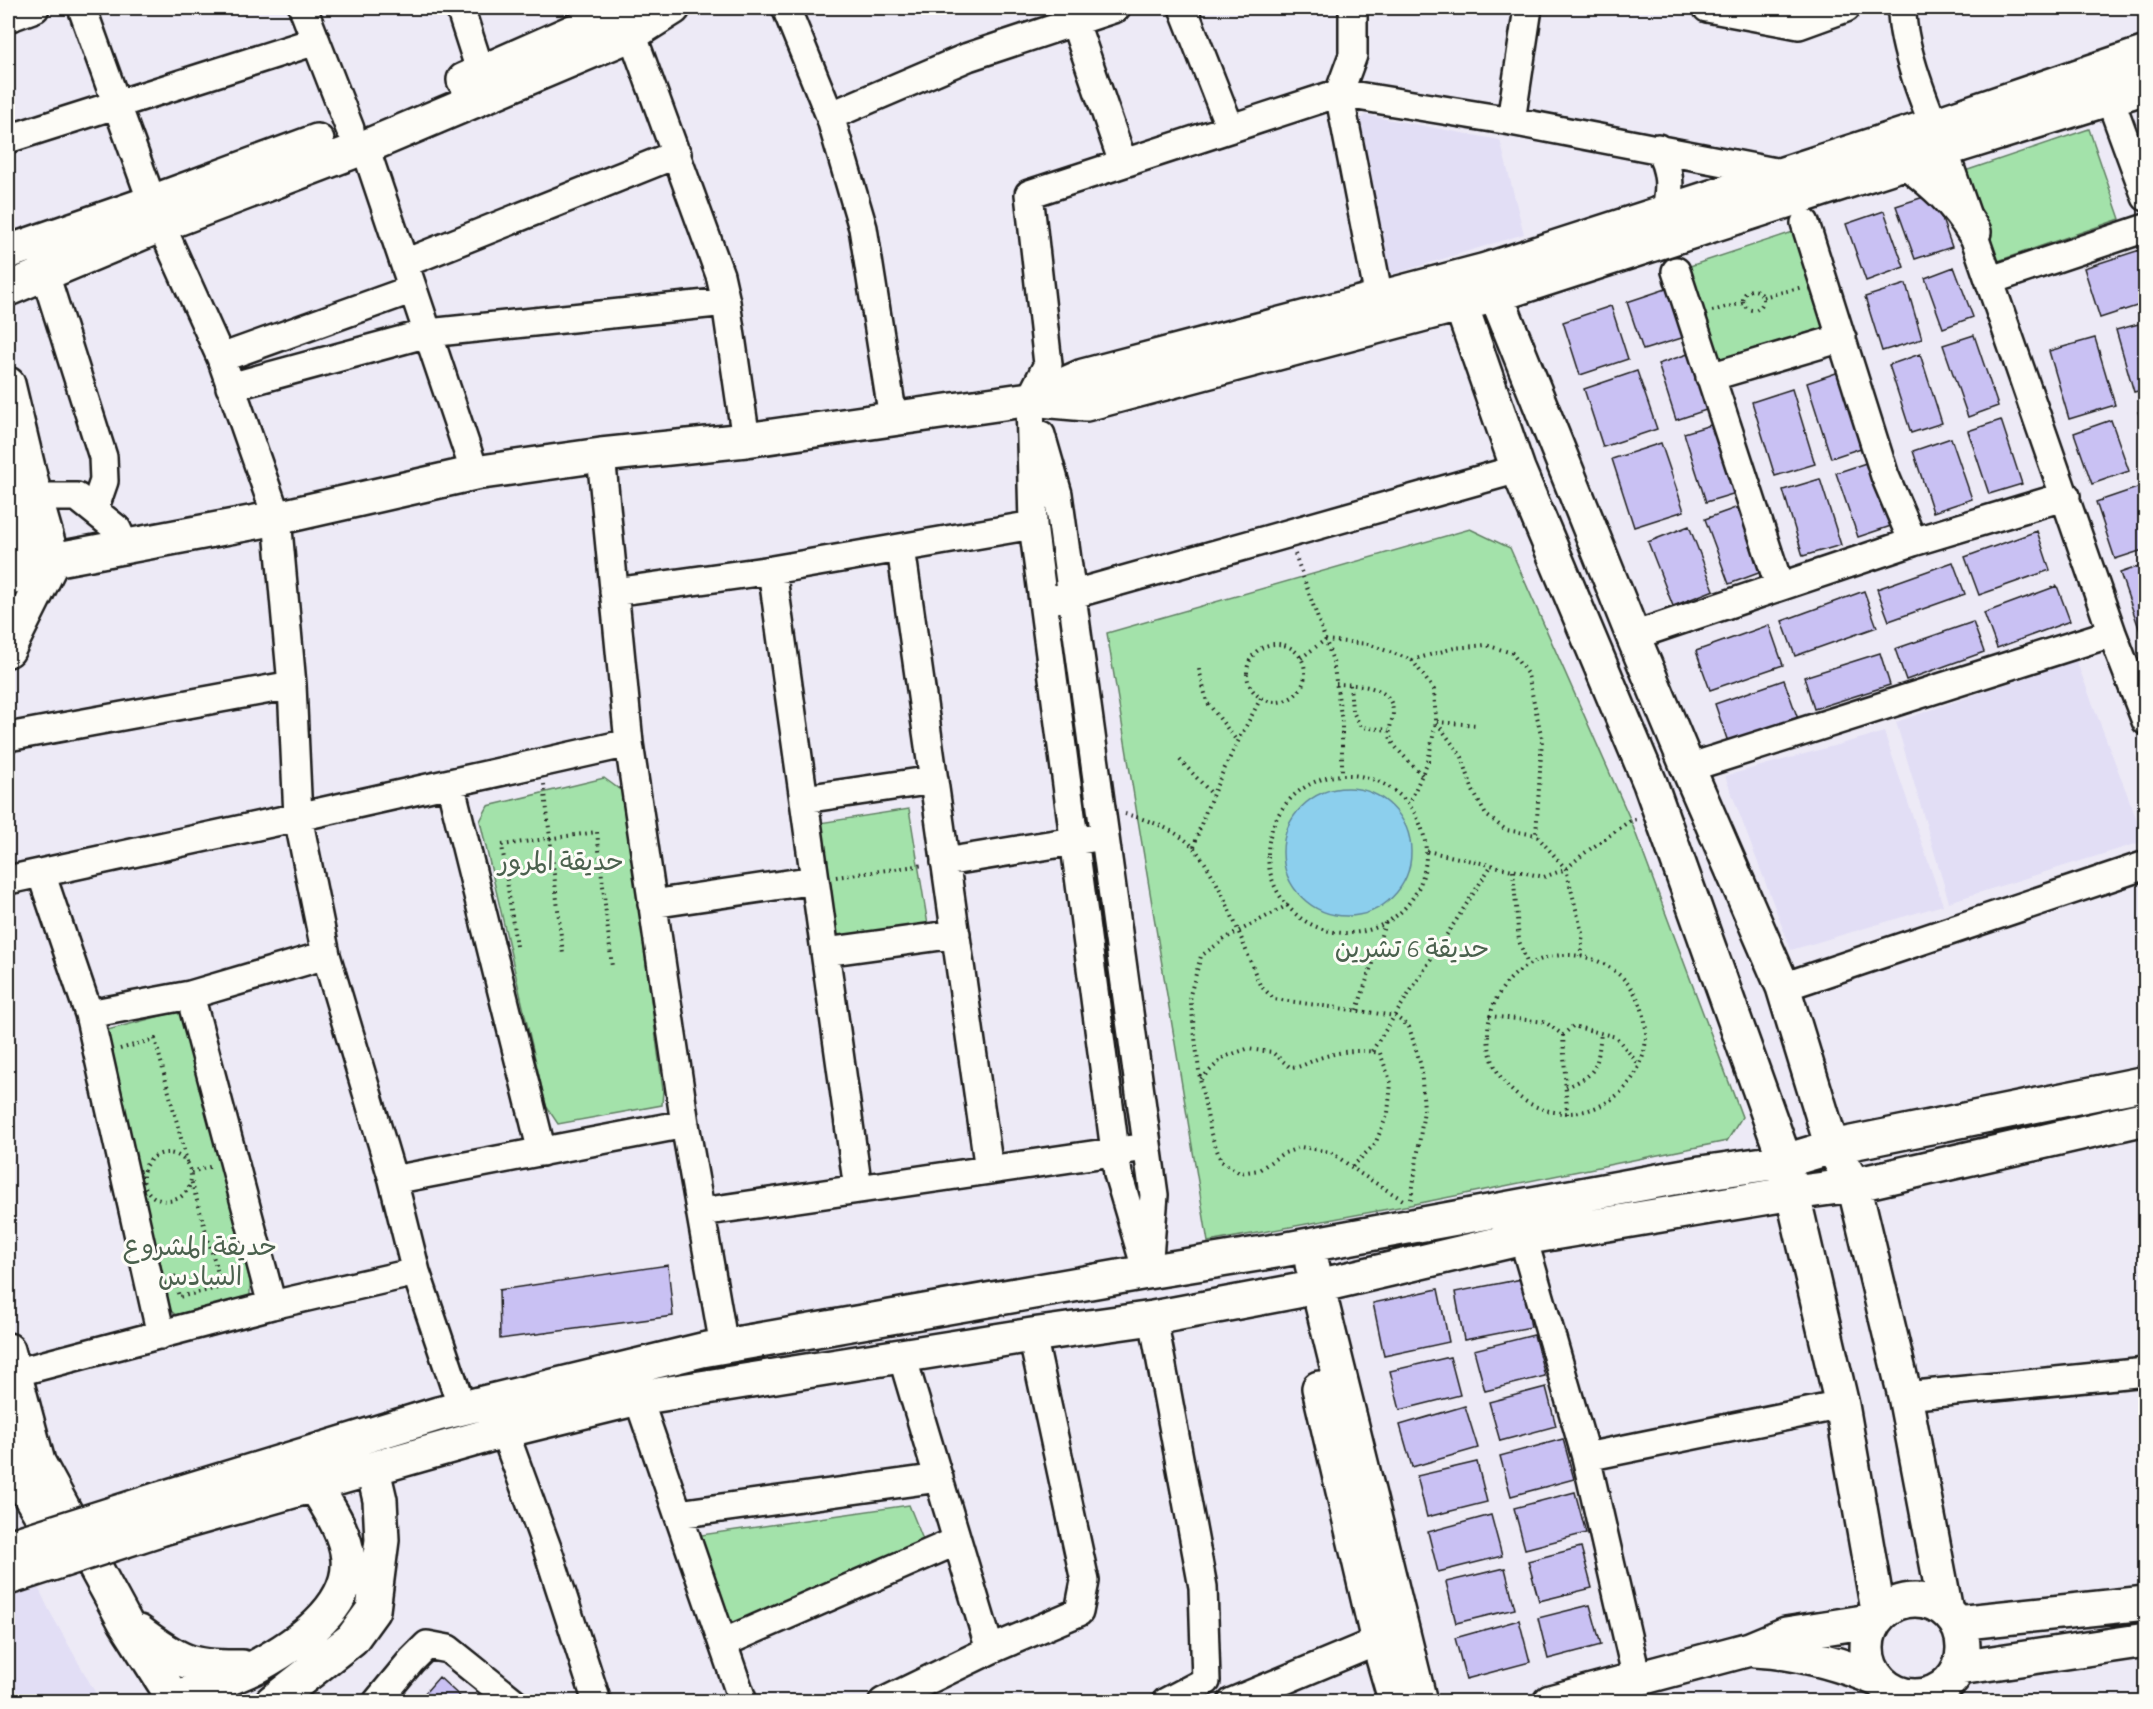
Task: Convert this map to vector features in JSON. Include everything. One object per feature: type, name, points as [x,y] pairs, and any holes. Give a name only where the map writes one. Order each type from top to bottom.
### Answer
[{"type":"main road","points":[[8,252],[157,213],[357,138],[626,21],[673,8]]},
{"type":"main road","points":[[357,138],[481,73],[597,21],[626,21]]},
{"type":"main road","points":[[24,547],[53,560],[277,518],[475,473],[601,455],[746,440],[1030,399],[1086,404],[1456,292],[1907,162],[1939,137],[2145,53]]},
{"type":"main road","points":[[1491,282],[1665,213],[1786,174],[2110,99],[2145,87]]},
{"type":"main road","points":[[1907,162],[1940,187],[1953,201],[1974,232]]},
{"type":"main road","points":[[8,289],[45,274],[157,213]]},
{"type":"main road","points":[[1491,282],[1633,636],[1783,987],[1832,1147],[1854,1185],[1905,1396],[1951,1617],[1962,1637],[1963,1653],[1959,1668],[1950,1681],[1937,1690],[1922,1695],[1907,1695],[1892,1690],[1879,1680],[1829,1661],[1777,1651],[1750,1649]]},
{"type":"main road","points":[[1030,399],[1083,376],[1379,298],[1456,292]]},
{"type":"main road","points":[[1456,292],[1518,469],[1650,783],[1785,1161],[1842,1405],[1877,1618]]},
{"type":"main road","points":[[8,384],[21,494],[24,547],[8,579]]},
{"type":"main road","points":[[1518,469],[1558,453]]},
{"type":"main road","points":[[21,494],[53,560]]},
{"type":"main road","points":[[8,650],[53,560]]},
{"type":"main road","points":[[1650,783],[1688,768]]},
{"type":"main road","points":[[8,1578],[299,1455],[462,1408],[724,1346],[1295,1248],[1701,1173],[1785,1161],[1832,1147],[2145,1083]]},
{"type":"main road","points":[[8,1547],[159,1514],[314,1486],[504,1431],[638,1398],[1153,1318],[1307,1288],[1522,1238],[1793,1192],[1854,1185],[2145,1118]]},
{"type":"main road","points":[[1295,1248],[1420,1701]]},
{"type":"main road","points":[[1147,1272],[1153,1318]]},
{"type":"main road","points":[[1307,1288],[1378,1641],[1396,1701]]},
{"type":"main road","points":[[11,1362],[38,1462],[167,1701]]},
{"type":"main road","points":[[167,1701],[256,1666],[309,1632],[330,1611],[344,1587],[348,1560],[340,1531],[299,1455]]},
{"type":"main road","points":[[8,1459],[167,1701]]},
{"type":"main road","points":[[272,1701],[352,1638],[374,1610],[382,1540],[380,1500],[373,1470]]},
{"type":"main road","points":[[1879,1680],[1871,1666],[1867,1651],[1869,1635],[1877,1618],[1890,1607],[1904,1601],[1919,1600],[1933,1603],[1951,1617],[2145,1603]]},
{"type":"main road","points":[[1550,1701],[1750,1649],[1786,1634],[1877,1618]]},
{"type":"main road","points":[[125,1622],[164,1651],[186,1663],[214,1668],[256,1666]]},
{"type":"main road","points":[[1959,1668],[2145,1640]]},
{"type":"street","points":[[8,18],[35,8]]},
{"type":"street","points":[[82,8],[157,213],[221,357],[277,518],[292,685],[298,817],[326,955],[393,1180],[416,1272],[462,1408]]},
{"type":"street","points":[[303,8],[357,138],[405,263],[475,473]]},
{"type":"street","points":[[460,8],[481,73]]},
{"type":"street","points":[[786,8],[830,116],[863,228],[894,418]]},
{"type":"street","points":[[830,116],[968,57],[1116,8]]},
{"type":"street","points":[[1183,8],[1230,128]]},
{"type":"street","points":[[1353,8],[1353,55],[1339,93],[1379,298]]},
{"type":"street","points":[[1511,121],[1528,8]]},
{"type":"street","points":[[1707,8],[1799,25],[1846,8]]},
{"type":"street","points":[[1902,8],[1902,21],[1908,48],[2112,633],[2145,721]]},
{"type":"street","points":[[626,21],[712,249],[726,302],[746,440]]},
{"type":"street","points":[[1075,23],[1123,163]]},
{"type":"street","points":[[8,139],[316,41]]},
{"type":"street","points":[[1147,1272],[1118,1174],[1034,525],[1030,399],[1048,364],[1029,194],[1339,93],[1511,121],[1786,174]]},
{"type":"street","points":[[2110,99],[2145,197]]},
{"type":"street","points":[[1658,148],[1669,177],[1665,213]]},
{"type":"street","points":[[405,263],[677,154]]},
{"type":"street","points":[[1805,223],[1885,476],[1913,542]]},
{"type":"street","points":[[1990,280],[2145,228]]},
{"type":"street","points":[[1676,271],[1779,585]]},
{"type":"street","points":[[45,274],[103,457],[104,481],[94,510]]},
{"type":"street","points":[[221,357],[413,289]]},
{"type":"street","points":[[230,387],[428,333],[726,302]]},
{"type":"street","points":[[1710,377],[1842,338]]},
{"type":"street","points":[[1030,399],[1058,494],[1154,1196],[1147,1272]]},
{"type":"street","points":[[601,455],[628,743],[685,1124],[724,1346]]},
{"type":"street","points":[[1044,603],[1518,469]]},
{"type":"street","points":[[21,494],[77,498],[117,529],[125,546]]},
{"type":"street","points":[[1633,636],[1779,585],[2066,496]]},
{"type":"street","points":[[614,592],[772,570],[1034,525]]},
{"type":"street","points":[[901,548],[989,1170]]},
{"type":"street","points":[[772,570],[858,1189]]},
{"type":"street","points":[[1688,768],[2112,633]]},
{"type":"street","points":[[8,737],[292,685]]},
{"type":"street","points":[[8,880],[628,743]]},
{"type":"street","points":[[804,799],[934,780]]},
{"type":"street","points":[[450,783],[542,1152]]},
{"type":"street","points":[[945,862],[1105,836]]},
{"type":"street","points":[[1783,987],[2145,865]]},
{"type":"street","points":[[41,873],[88,1014],[161,1335]]},
{"type":"street","points":[[652,904],[815,880]]},
{"type":"street","points":[[825,952],[956,934]]},
{"type":"street","points":[[88,1014],[190,995],[326,955]]},
{"type":"street","points":[[190,995],[272,1305]]},
{"type":"street","points":[[393,1180],[685,1124]]},
{"type":"street","points":[[701,1212],[1147,1146]]},
{"type":"street","points":[[1522,1238],[1586,1457],[1637,1679]]},
{"type":"street","points":[[11,1362],[161,1335],[272,1305],[416,1272]]},
{"type":"street","points":[[1153,1318],[1203,1587],[1210,1691],[1166,1701]]},
{"type":"street","points":[[885,1701],[990,1650],[1079,1612],[1085,1581],[1032,1335]]},
{"type":"street","points":[[902,1356],[990,1650]]},
{"type":"street","points":[[1905,1396],[2145,1372]]},
{"type":"street","points":[[638,1398],[743,1701]]},
{"type":"street","points":[[1586,1457],[1842,1405]]},
{"type":"street","points":[[504,1431],[547,1548],[597,1701]]},
{"type":"street","points":[[678,1514],[939,1478]]},
{"type":"street","points":[[723,1643],[957,1541]]},
{"type":"street","points":[[1232,1701],[1378,1641]]},
{"type":"street","points":[[377,1701],[427,1645],[448,1649],[514,1701]]},
{"type":"path","points":[[1763,297],[1825,281]]},
{"type":"path","points":[[1751,290],[1758,291],[1763,297],[1762,305],[1755,310],[1748,309],[1743,303],[1745,294],[1751,290]]},
{"type":"path","points":[[1691,316],[1743,303]]},
{"type":"path","points":[[1288,534],[1332,661],[1342,722],[1342,774]]},
{"type":"path","points":[[1301,658],[1325,640],[1368,644],[1413,660],[1434,690],[1436,722],[1428,760],[1410,804]]},
{"type":"path","points":[[1277,644],[1295,650],[1305,667],[1306,676],[1303,686],[1297,694],[1280,702],[1261,698],[1249,684],[1247,675],[1252,656],[1267,645],[1277,644]]},
{"type":"path","points":[[1413,660],[1454,648],[1486,645],[1512,653],[1528,675],[1542,740],[1536,835]]},
{"type":"path","points":[[1199,669],[1207,702],[1238,742]]},
{"type":"path","points":[[1336,684],[1367,685],[1386,695],[1393,711],[1389,730],[1392,741],[1422,775]]},
{"type":"path","points":[[1350,685],[1353,710],[1361,727],[1389,730]]},
{"type":"path","points":[[1194,847],[1212,794],[1261,698]]},
{"type":"path","points":[[1436,722],[1477,725]]},
{"type":"path","points":[[1436,722],[1462,757],[1473,791],[1486,815],[1506,830],[1536,835],[1566,869],[1583,937],[1580,956]]},
{"type":"path","points":[[1180,760],[1212,794]]},
{"type":"path","points":[[541,763],[563,954]]},
{"type":"path","points":[[1342,774],[1367,777],[1391,787],[1410,804],[1422,826],[1427,851],[1424,876],[1413,899],[1396,917],[1373,929],[1348,933],[1321,929],[1297,916],[1279,895],[1269,870],[1268,842],[1277,816],[1301,790],[1317,780],[1342,774]]},
{"type":"path","points":[[1101,808],[1138,816],[1167,828],[1194,847],[1216,882],[1237,932],[1260,986],[1274,999],[1395,1016],[1409,1027],[1421,1066],[1424,1110],[1410,1205],[1331,1152],[1301,1147],[1282,1154],[1259,1170],[1240,1173],[1221,1161],[1211,1134],[1200,1079],[1190,995],[1201,956],[1237,932],[1288,905]]},
{"type":"path","points":[[1427,851],[1544,877],[1566,869],[1631,820],[1661,813]]},
{"type":"path","points":[[517,950],[502,845],[597,832],[612,967]]},
{"type":"path","points":[[815,880],[945,862]]},
{"type":"path","points":[[1372,1051],[1491,866]]},
{"type":"path","points":[[1513,871],[1520,941],[1528,965]]},
{"type":"path","points":[[1357,1010],[1386,923]]},
{"type":"path","points":[[1561,955],[1580,956],[1610,967],[1629,984],[1642,1006],[1647,1031],[1644,1056],[1633,1079],[1615,1098],[1593,1110],[1567,1114],[1540,1109],[1524,1101],[1516,1096],[1498,1076],[1488,1050],[1487,1023],[1496,997],[1513,975],[1536,960],[1561,955]]},
{"type":"path","points":[[1489,1016],[1545,1022],[1563,1035]]},
{"type":"path","points":[[1563,1035],[1573,1026],[1616,1037],[1639,1065]]},
{"type":"path","points":[[1566,1087],[1586,1079],[1598,1062],[1601,1033]]},
{"type":"path","points":[[1563,1035],[1567,1114]]},
{"type":"path","points":[[114,1050],[156,1039],[191,1180],[222,1287],[179,1297],[171,1264]]},
{"type":"path","points":[[1200,1079],[1224,1057],[1247,1049],[1272,1052],[1291,1068],[1303,1067],[1321,1057],[1363,1049],[1380,1053],[1391,1083],[1388,1113],[1375,1144],[1352,1167]]},
{"type":"path","points":[[143,1170],[147,1163],[160,1153],[176,1154],[188,1165]]},
{"type":"path","points":[[141,1159],[144,1186],[154,1198],[157,1209]]},
{"type":"path","points":[[154,1198],[162,1201],[178,1199],[184,1194],[191,1180]]},
{"type":"shaded area","points":[[1365,115],[1500,140],[1524,234],[1387,276],[1353,127]]},
{"type":"shaded area","points":[[2076,660],[2145,841],[1949,902],[1896,722]]},
{"type":"shaded area","points":[[1884,732],[1943,905],[1791,950],[1725,776]]},
{"type":"shaded area","points":[[8,1523],[49,1610],[100,1701],[8,1701]]},
{"type":"green space","points":[[2089,129],[2120,219],[1992,263],[1962,172]]},
{"type":"green space","points":[[1799,230],[1830,325],[1716,363],[1684,268]]},
{"type":"green space","name":"حديقة 6 تشرين","points":[[1470,529],[1510,548],[1631,821],[1742,1117],[1727,1141],[1410,1205],[1208,1242],[1107,633]]},
{"type":"green space","name":"حديقة المرور","points":[[604,778],[623,792],[663,1090],[662,1105],[558,1124],[546,1106],[480,821],[488,806]]},
{"type":"green space","points":[[909,809],[928,925],[832,940],[813,824]]},
{"type":"green space","name":"حديقة المشروع السادس","points":[[183,1010],[250,1281],[250,1297],[176,1315],[166,1307],[100,1032]]},
{"type":"green space","points":[[909,1505],[926,1547],[727,1632],[694,1536]]},
{"type":"water","points":[[1347,788],[1371,793],[1392,807],[1406,828],[1411,852],[1406,876],[1392,897],[1371,911],[1347,916],[1323,911],[1302,897],[1288,876],[1283,852],[1288,828],[1302,807],[1323,793]]},
{"type":"building","points":[[1933,194],[1952,247],[1915,259],[1896,206]]},
{"type":"building","points":[[1884,211],[1904,267],[1866,281],[1846,224]]},
{"type":"building","points":[[2146,248],[2146,303],[2100,318],[2084,268]]},
{"type":"building","points":[[1954,267],[1973,317],[1943,328],[1925,278]]},
{"type":"building","points":[[1906,284],[1922,339],[1882,351],[1865,297]]},
{"type":"building","points":[[1669,288],[1685,337],[1643,350],[1627,302]]},
{"type":"building","points":[[1611,306],[1628,359],[1580,375],[1563,322]]},
{"type":"building","points":[[2146,322],[2146,389],[2134,392],[2116,330]]},
{"type":"building","points":[[1974,335],[1998,406],[1968,417],[1943,345]]},
{"type":"building","points":[[2095,338],[2115,405],[2069,419],[2049,351]]},
{"type":"building","points":[[1691,353],[1709,409],[1676,420],[1658,364]]},
{"type":"building","points":[[1920,354],[1942,423],[1911,433],[1889,365]]},
{"type":"building","points":[[1637,371],[1657,429],[1603,447],[1584,389]]},
{"type":"building","points":[[1842,371],[1867,446],[1831,458],[1807,383]]},
{"type":"building","points":[[1792,389],[1815,464],[1775,476],[1752,402]]},
{"type":"building","points":[[2146,409],[2146,433],[2138,412]]},
{"type":"building","points":[[2001,420],[2022,484],[1989,494],[1968,431]]},
{"type":"building","points":[[2111,420],[2129,471],[2092,484],[2074,433]]},
{"type":"building","points":[[1714,424],[1736,493],[1706,502],[1684,433]]},
{"type":"building","points":[[1951,438],[1972,499],[1933,512],[1913,451]]},
{"type":"building","points":[[1661,443],[1684,511],[1634,527],[1612,459]]},
{"type":"building","points":[[1869,462],[1891,526],[1858,537],[1836,473]]},
{"type":"building","points":[[1820,479],[1841,545],[1803,556],[1783,490]]},
{"type":"building","points":[[2140,487],[2146,503],[2146,549],[2115,559],[2096,502]]},
{"type":"building","points":[[1741,506],[1764,571],[1729,584],[1705,519]]},
{"type":"building","points":[[1689,526],[1714,590],[1673,606],[1648,542]]},
{"type":"building","points":[[2037,531],[2050,570],[1979,595],[1965,557]]},
{"type":"building","points":[[1953,562],[1965,594],[1889,621],[1877,589]]},
{"type":"building","points":[[2146,564],[2146,633],[2141,634],[2120,573]]},
{"type":"building","points":[[2057,586],[2070,621],[1997,648],[1984,613]]},
{"type":"building","points":[[1864,591],[1877,627],[1795,656],[1782,621]]},
{"type":"building","points":[[1973,622],[1984,652],[1906,680],[1895,649]]},
{"type":"building","points":[[1769,625],[1783,665],[1710,690],[1696,651]]},
{"type":"building","points":[[1880,653],[1890,685],[1814,709],[1804,677]]},
{"type":"building","points":[[1784,680],[1798,719],[1728,742],[1715,704]]},
{"type":"building","points":[[668,1265],[673,1316],[500,1339],[499,1290]]},
{"type":"building","points":[[1522,1279],[1531,1327],[1464,1340],[1455,1292]]},
{"type":"building","points":[[1438,1289],[1449,1342],[1384,1356],[1373,1303]]},
{"type":"building","points":[[1534,1335],[1545,1376],[1485,1391],[1474,1350]]},
{"type":"building","points":[[1450,1357],[1460,1395],[1400,1410],[1390,1371]]},
{"type":"building","points":[[1546,1387],[1556,1426],[1500,1441],[1489,1402]]},
{"type":"building","points":[[1465,1406],[1478,1448],[1412,1467],[1400,1425]]},
{"type":"building","points":[[1563,1439],[1574,1479],[1511,1496],[1500,1456]]},
{"type":"building","points":[[1477,1462],[1487,1502],[1427,1517],[1417,1476]]},
{"type":"building","points":[[1575,1492],[1586,1533],[1525,1549],[1514,1508]]},
{"type":"building","points":[[1491,1515],[1502,1556],[1438,1572],[1428,1532]]},
{"type":"building","points":[[1581,1547],[1592,1588],[1539,1601],[1528,1561]]},
{"type":"building","points":[[1505,1568],[1515,1609],[1456,1623],[1446,1582]]},
{"type":"building","points":[[1590,1605],[1601,1645],[1548,1659],[1538,1618]]},
{"type":"building","points":[[1519,1620],[1530,1662],[1466,1679],[1455,1638]]},
{"type":"building","points":[[439,1677],[466,1702],[417,1702]]}]
